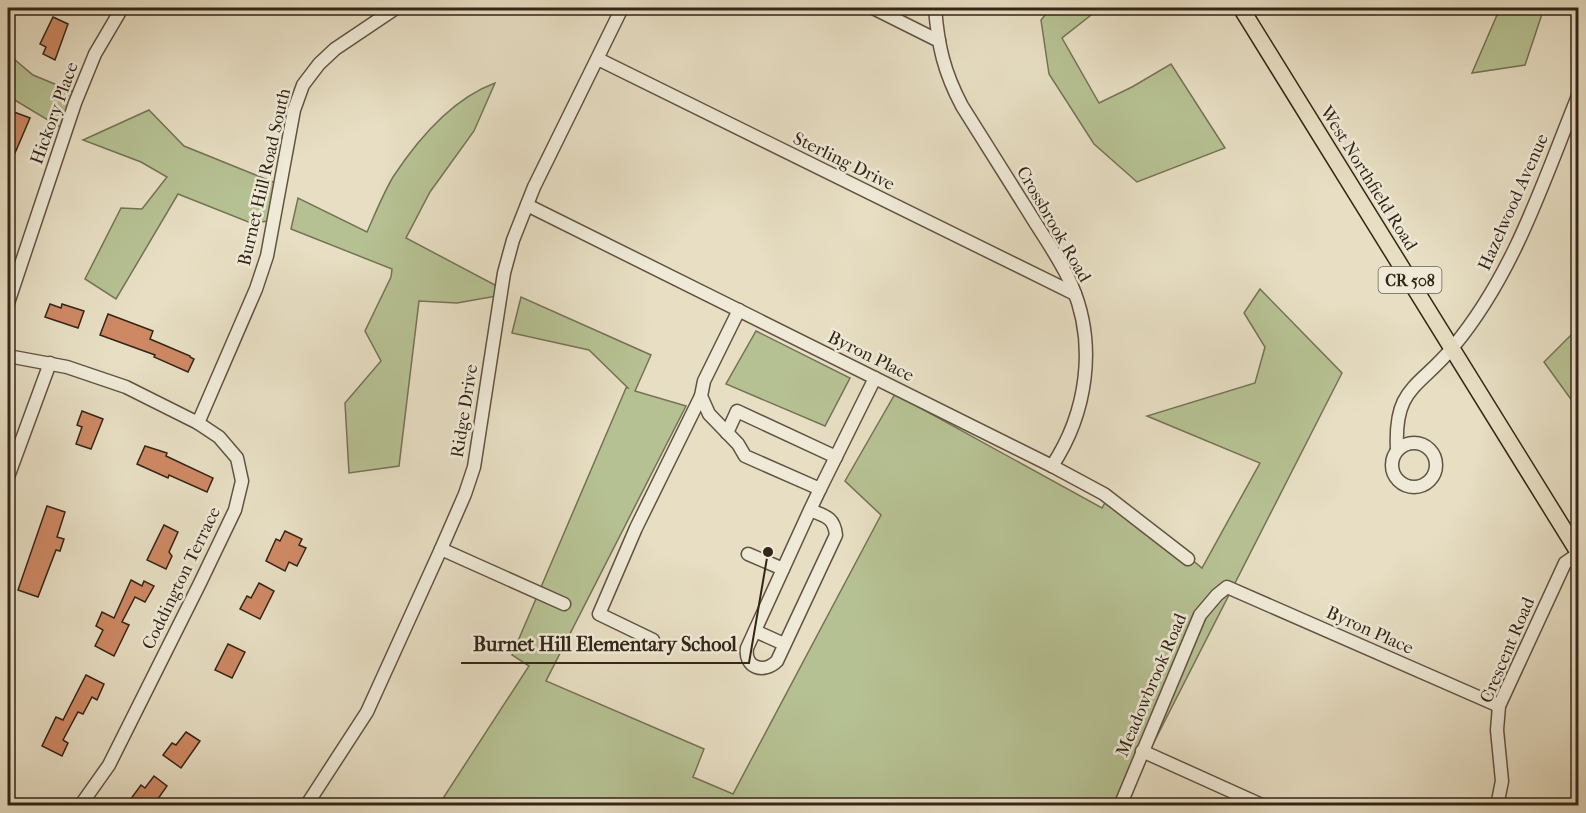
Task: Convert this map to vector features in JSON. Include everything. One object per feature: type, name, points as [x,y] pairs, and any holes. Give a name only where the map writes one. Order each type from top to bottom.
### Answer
[{"type":"main road","name":"West Northfield Road","points":[[1241,8],[1578,553]]},
{"type":"street","name":"Hickory Place","points":[[8,303],[75,102],[95,54],[122,8]]},
{"type":"street","name":"Burnet Hill Road South","points":[[198,423],[256,289],[263,267],[294,110],[303,85],[319,64],[335,49],[396,8]]},
{"type":"street","name":"Ridge Drive","points":[[306,806],[367,712],[465,494],[474,467],[504,273],[513,240],[534,187],[622,8]]},
{"type":"street","points":[[873,8],[939,41]]},
{"type":"street","name":"Crossbrook Road","points":[[935,8],[939,41],[948,78],[962,106],[1064,270],[1075,294],[1086,345],[1084,384],[1075,422],[1052,466]]},
{"type":"street","name":"Sterling Drive","points":[[598,60],[1075,294]]},
{"type":"street","name":"Hazelwood Avenue","points":[[1397,449],[1396,427],[1406,395],[1453,348],[1484,304],[1512,257],[1578,96]]},
{"type":"street","name":"Byron Place","points":[[527,205],[1052,466],[1104,494],[1188,559]]},
{"type":"street","points":[[653,640],[599,614],[636,528],[701,396],[704,381],[738,310]]},
{"type":"street","name":"Coddington Terrace","points":[[8,356],[67,367],[126,387],[198,423],[219,437],[237,458],[242,481],[235,510],[109,765],[80,806]]},
{"type":"street","points":[[8,477],[50,363]]},
{"type":"street","points":[[810,510],[831,519],[836,535],[773,665],[764,669],[753,666],[747,653],[755,632],[810,510],[875,378]]},
{"type":"street","points":[[701,396],[709,414],[738,444],[745,456],[820,489]]},
{"type":"street","points":[[727,433],[737,411],[836,457]]},
{"type":"street","points":[[441,549],[564,604]]},
{"type":"street","name":"Crescent Road","points":[[1497,806],[1502,781],[1497,730],[1499,706],[1565,563],[1578,553]]},
{"type":"street","points":[[748,554],[783,569]]},
{"type":"street","name":"Byron Place","points":[[1227,587],[1499,706]]},
{"type":"street","name":"Meadowbrook Road","points":[[1120,806],[1200,615],[1227,587]]},
{"type":"street","points":[[755,632],[784,644]]},
{"type":"street","points":[[1142,751],[1264,806]]},
{"type":"green space","points":[[1051,8],[1100,8],[1062,38],[1099,103],[1171,64],[1225,148],[1137,182],[1094,144],[1049,74],[1041,20]]},
{"type":"green space","points":[[1500,8],[1544,8],[1525,65],[1472,73]]},
{"type":"green space","points":[[8,54],[33,75],[74,92],[61,128],[8,96]]},
{"type":"green space","points":[[495,83],[474,131],[430,192],[406,238],[495,285],[497,296],[457,303],[419,301],[399,466],[349,473],[345,403],[381,361],[365,331],[391,277],[392,269],[291,229],[298,198],[367,232],[393,177],[425,135],[464,99]]},
{"type":"green space","points":[[149,110],[184,146],[278,184],[269,221],[251,223],[178,194],[116,299],[85,279],[121,208],[142,209],[167,177],[141,162],[83,140]]},
{"type":"green space","points":[[1260,289],[1342,373],[1122,805],[438,806],[529,666],[512,655],[626,388],[628,388],[589,350],[512,333],[521,297],[651,355],[635,391],[686,406],[546,681],[704,749],[693,777],[733,794],[881,515],[845,481],[895,394],[1102,508],[1111,492],[1202,568],[1260,463],[1147,416],[1255,383],[1265,347],[1244,313]]},
{"type":"green space","points":[[1578,328],[1578,409],[1544,362]]},
{"type":"green space","points":[[756,331],[850,378],[825,426],[726,384]]},
{"type":"building","points":[[53,17],[68,24],[55,60],[43,54],[46,47],[40,44]]},
{"type":"building","points":[[14,112],[30,118],[15,153],[8,150],[8,129]]},
{"type":"building","points":[[50,304],[61,308],[62,304],[84,311],[78,328],[45,317]]},
{"type":"building","points":[[108,314],[153,331],[150,339],[190,356],[194,359],[188,372],[154,357],[155,355],[100,335]]},
{"type":"building","points":[[82,411],[103,419],[91,449],[76,444],[82,427],[77,425]]},
{"type":"building","points":[[145,446],[167,453],[166,456],[213,478],[207,492],[137,464]]},
{"type":"building","points":[[47,506],[65,512],[57,537],[64,539],[60,551],[56,550],[38,597],[18,590]]},
{"type":"building","points":[[164,525],[178,532],[169,552],[172,556],[166,569],[147,560]]},
{"type":"building","points":[[285,531],[302,539],[299,545],[306,548],[297,566],[289,562],[285,571],[266,561],[276,539],[280,541]]},
{"type":"building","points":[[131,580],[142,586],[144,581],[154,586],[145,602],[135,597],[122,622],[129,625],[114,656],[95,646],[103,630],[96,626],[102,612],[114,618]]},
{"type":"building","points":[[259,583],[274,591],[260,619],[240,609],[247,596],[251,598]]},
{"type":"building","points":[[228,644],[245,652],[232,678],[215,670]]},
{"type":"building","points":[[86,675],[104,684],[97,700],[92,697],[83,714],[78,712],[63,740],[68,743],[62,756],[42,746],[56,717],[63,720]]},
{"type":"building","points":[[186,732],[200,741],[181,768],[163,755],[172,743],[176,745]]},
{"type":"building","points":[[154,776],[167,786],[153,806],[138,806],[130,800],[141,785],[145,788]]},
{"type":"place","name":"Burnet Hill Elementary School","points":[[768,552]]}]
